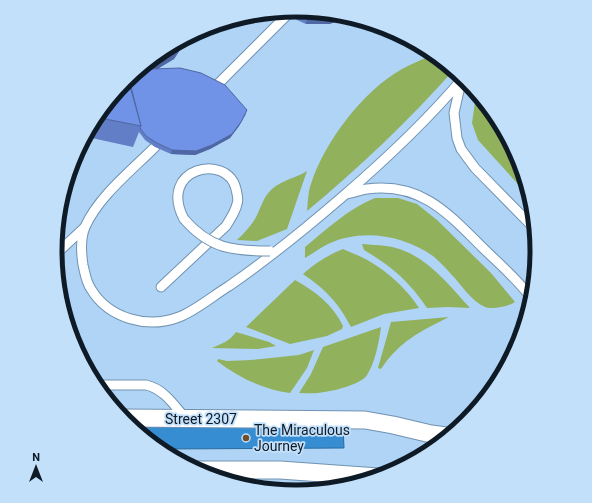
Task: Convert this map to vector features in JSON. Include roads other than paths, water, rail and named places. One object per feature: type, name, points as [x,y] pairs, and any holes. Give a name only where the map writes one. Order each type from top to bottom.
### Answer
[{"type":"street","name":"Street 2307","points":[[131,418],[365,420],[442,435]]},
{"type":"street","points":[[212,470],[280,470],[364,476]]},
{"type":"street","points":[[230,476],[252,471]]},
{"type":"lane","points":[[277,25],[278,18]]},
{"type":"lane","points":[[216,86],[284,18]]},
{"type":"lane","points":[[84,228],[81,244],[85,276],[91,289],[101,301],[118,314],[149,322],[163,322],[181,316],[249,272],[345,194],[383,161],[426,120],[459,83]]},
{"type":"lane","points":[[461,85],[454,113],[457,138],[461,149],[475,168],[528,223]]},
{"type":"lane","points":[[62,248],[84,228],[104,198],[155,147]]},
{"type":"lane","points":[[161,287],[226,226],[238,203],[235,185],[230,178],[218,170],[197,170],[188,175],[181,184],[177,198],[178,206],[184,219],[206,239],[230,249],[274,251]]},
{"type":"lane","points":[[345,194],[367,189],[389,189],[405,190],[420,195],[441,208],[455,220],[527,292]]},
{"type":"lane","points":[[103,385],[153,386],[163,393],[185,418]]},
{"type":"water","name":"The Miraculous Journey","points":[[343,426],[344,448],[170,449],[153,438],[140,427]]},
{"type":"place","name":"The Miraculous Journey","points":[[246,438]]}]
